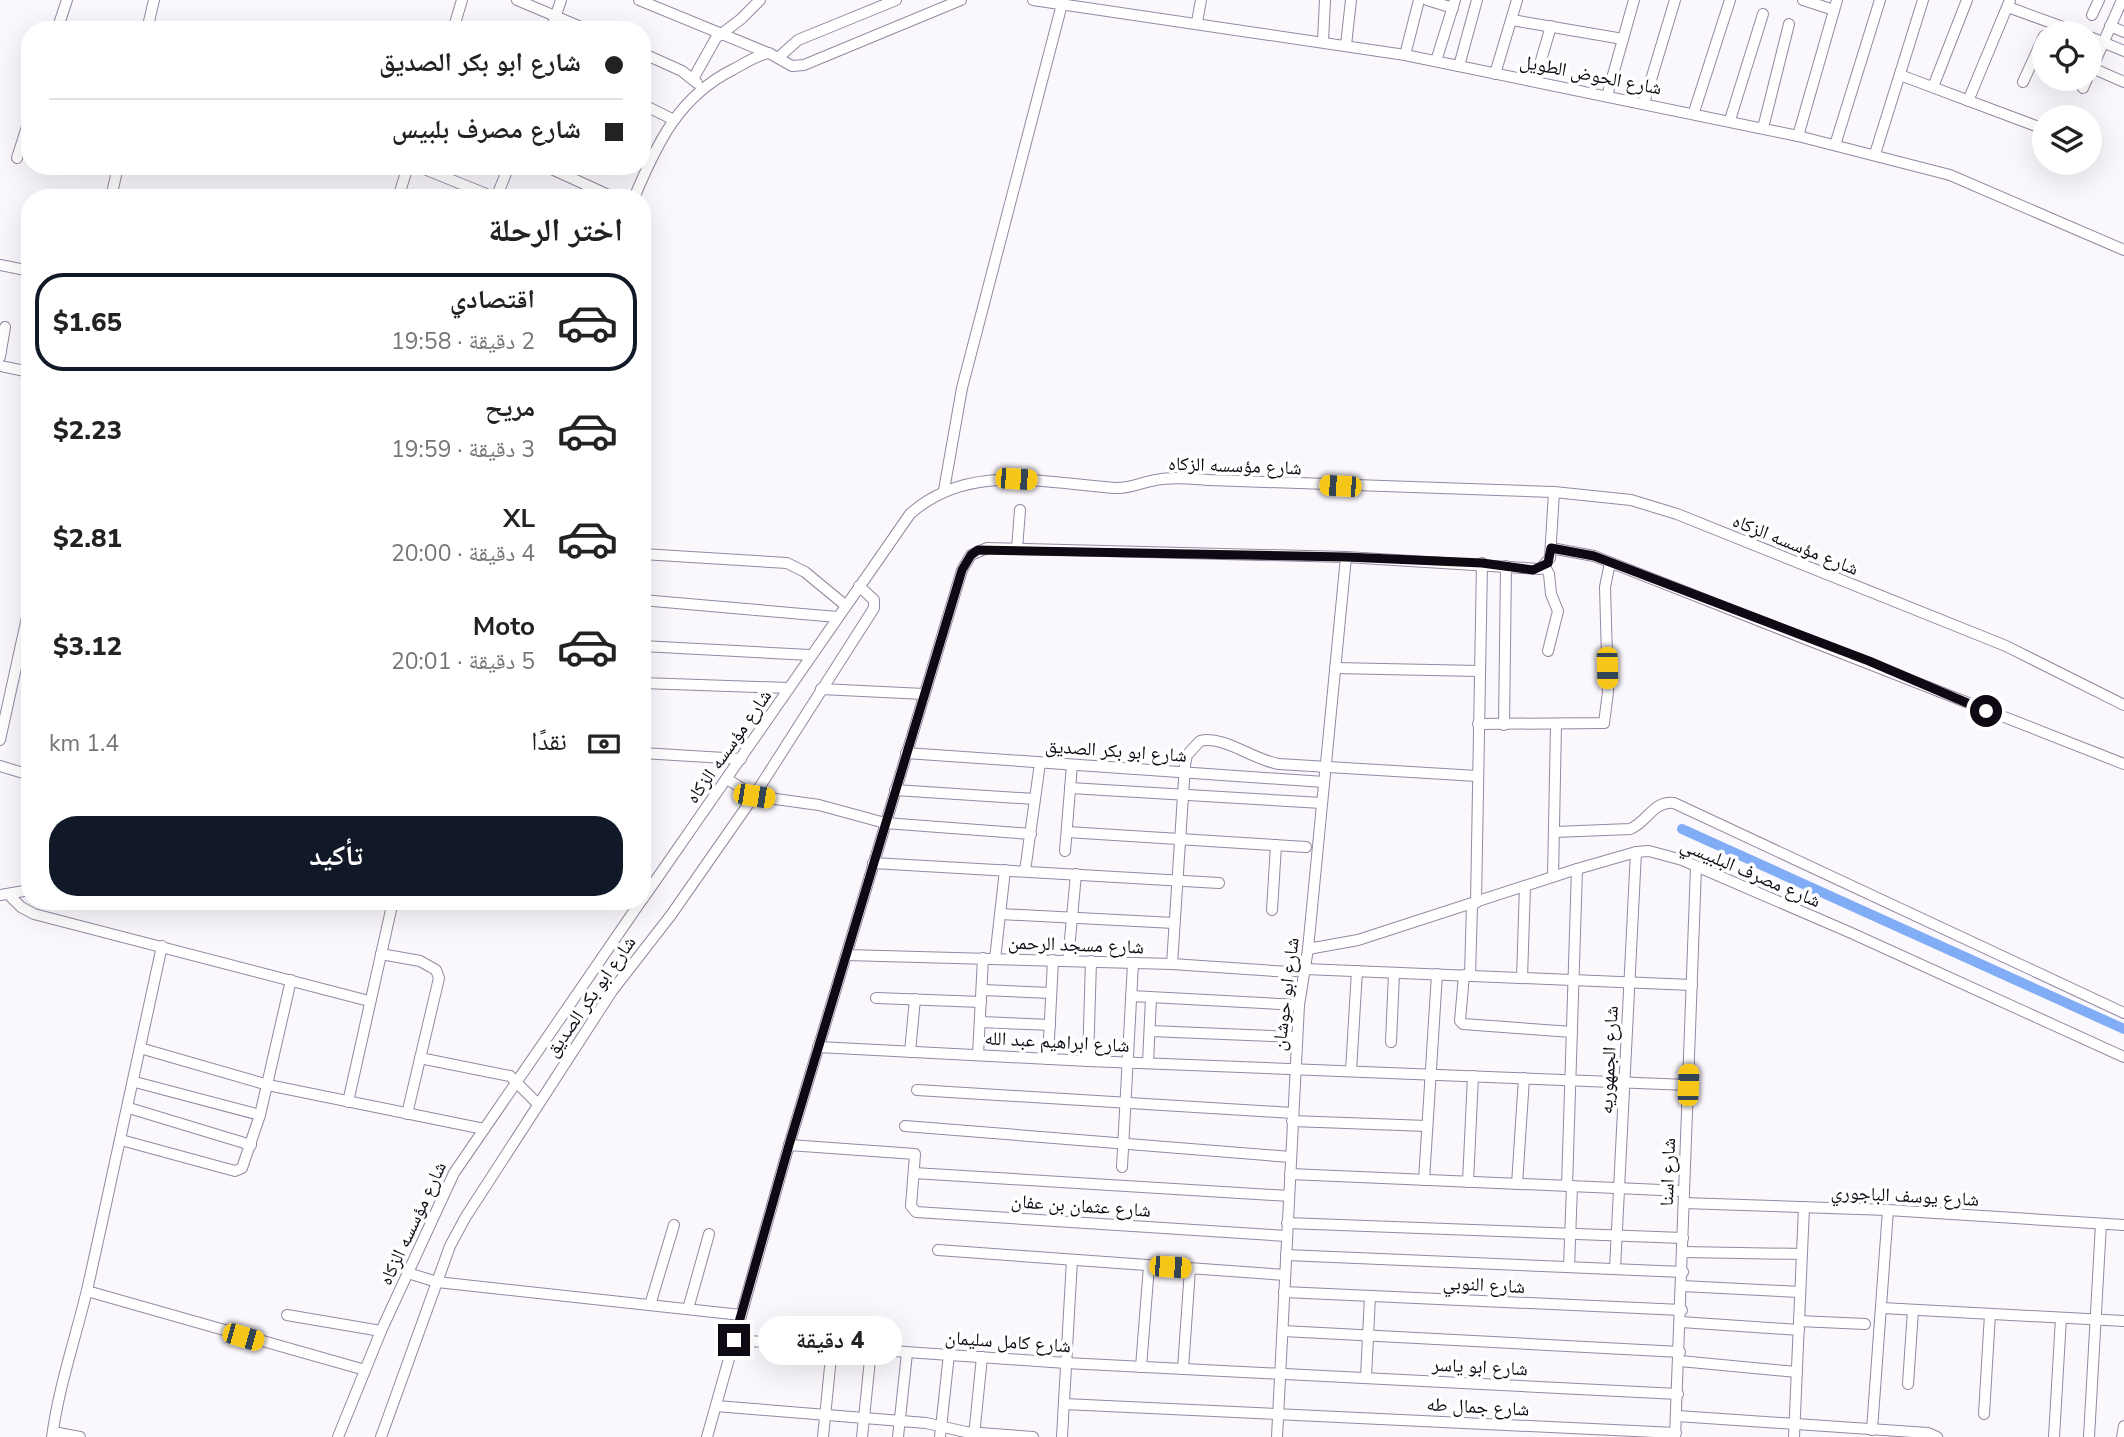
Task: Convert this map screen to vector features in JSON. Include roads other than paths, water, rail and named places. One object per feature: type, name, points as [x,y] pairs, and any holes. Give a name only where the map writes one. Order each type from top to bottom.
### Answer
[{"type":"street","points":[[60,21],[67,0]]},
{"type":"street","points":[[150,21],[154,0]]},
{"type":"street","points":[[458,21],[462,0]]},
{"type":"street","points":[[517,0],[567,21]]},
{"type":"street","points":[[554,21],[561,0]]},
{"type":"street","points":[[639,0],[774,55],[787,64],[798,66],[961,0]]},
{"type":"street","points":[[693,79],[720,33],[741,19],[760,0]]},
{"type":"street","points":[[651,151],[673,119],[702,88],[718,77],[774,55],[798,40],[896,0]]},
{"type":"street","name":"شارع الحوض الطويل","points":[[1033,0],[1197,22],[1405,55],[1798,135],[1967,181],[2124,250]]},
{"type":"street","points":[[1197,22],[1201,0]]},
{"type":"street","points":[[1323,41],[1325,0]]},
{"type":"street","points":[[1346,45],[1351,0]]},
{"type":"street","points":[[1405,55],[1419,0]]},
{"type":"street","points":[[1426,0],[1454,4],[1436,61]]},
{"type":"street","points":[[1459,66],[1477,0]]},
{"type":"street","points":[[1495,74],[1517,0]]},
{"type":"street","points":[[1607,96],[1634,0]]},
{"type":"street","points":[[1644,103],[1675,0]]},
{"type":"street","points":[[1694,113],[1730,0]]},
{"type":"street","points":[[1798,135],[1835,5],[1803,0]]},
{"type":"street","points":[[1835,145],[1880,0]]},
{"type":"street","points":[[1875,154],[1923,0]]},
{"type":"street","points":[[1933,87],[1968,0]]},
{"type":"street","points":[[2092,16],[2099,0]]},
{"type":"street","points":[[2122,0],[2103,43],[2124,51]]},
{"type":"street","points":[[1968,101],[2009,3],[2046,21]]},
{"type":"street","points":[[944,490],[962,388],[1062,4]]},
{"type":"street","points":[[1730,120],[1763,14]]},
{"type":"street","points":[[1512,20],[1623,39]]},
{"type":"street","points":[[1763,128],[1789,24]]},
{"type":"street","points":[[1535,81],[1551,26]]},
{"type":"street","points":[[2110,26],[2124,32]]},
{"type":"street","points":[[651,58],[693,79],[702,88]]},
{"type":"street","points":[[2023,82],[2032,63]]},
{"type":"street","points":[[1900,75],[2032,125]]},
{"type":"street","points":[[2102,79],[2124,82]]},
{"type":"street","points":[[651,108],[673,119]]},
{"type":"street","points":[[17,158],[21,145]]},
{"type":"street","points":[[431,175],[470,189]]},
{"type":"street","points":[[565,175],[595,189]]},
{"type":"street","points":[[0,265],[21,269]]},
{"type":"street","points":[[0,356],[5,327]]},
{"type":"street","points":[[0,366],[21,370]]},
{"type":"street","name":"شارع مؤسسه الزكاه","points":[[651,888],[845,604],[910,514],[944,490],[987,480],[1051,481],[1114,488],[1171,479],[1553,492],[1631,500],[1677,514],[2006,646],[2124,705]]},
{"type":"street","points":[[1548,651],[1558,611],[1545,567],[1551,548],[1553,492]]},
{"type":"street","points":[[1017,549],[1020,510]]},
{"type":"street","points":[[1551,548],[1594,556],[1869,661],[2124,764]]},
{"type":"street","points":[[707,1437],[818,1047],[966,562],[978,550],[1017,549],[1346,557],[1482,563],[1533,570],[1545,567]]},
{"type":"street","points":[[651,555],[787,563],[805,572],[845,604]]},
{"type":"street","name":"شارع ابو حوشان","points":[[1278,1437],[1294,1069],[1346,557]]},
{"type":"street","points":[[1482,563],[1474,903],[1463,1024],[1572,1032]]},
{"type":"street","points":[[1478,724],[1604,723],[1605,587],[1610,563]]},
{"type":"street","points":[[1504,725],[1506,566]]},
{"type":"street","name":"شارع ابو بكر الصديق","points":[[381,1437],[457,1232],[537,1103],[612,991],[671,915],[754,796],[874,608],[874,600],[857,589]]},
{"type":"street","points":[[651,601],[837,617]]},
{"type":"street","points":[[651,646],[810,655]]},
{"type":"street","points":[[0,740],[21,653]]},
{"type":"street","points":[[1335,668],[1479,670]]},
{"type":"street","points":[[651,683],[789,688]]},
{"type":"street","points":[[821,689],[924,694]]},
{"type":"street","points":[[1553,877],[1556,725]]},
{"type":"street","points":[[1172,964],[1184,772],[1187,755],[1192,747],[1209,739],[1268,763],[1477,776]]},
{"type":"street","name":"شارع ابو بكر الصديق","points":[[906,753],[1324,782]]},
{"type":"street","points":[[651,754],[741,759]]},
{"type":"street","points":[[1025,872],[1040,763]]},
{"type":"street","points":[[0,765],[21,772]]},
{"type":"street","points":[[1065,851],[1072,765]]},
{"type":"street","points":[[727,779],[754,796],[819,805],[885,823],[1031,834]]},
{"type":"street","points":[[1070,788],[1322,803]]},
{"type":"street","points":[[895,790],[1035,799]]},
{"type":"street","name":"شارع مصرف البلبيسي","points":[[1554,832],[1630,829],[1656,807],[1674,803],[2124,1013]]},
{"type":"street","points":[[1067,832],[1306,847]]},
{"type":"street","points":[[1272,910],[1276,845]]},
{"type":"street","name":"شارع مصرف البلبيسي","points":[[1308,949],[1358,940],[1636,852],[1665,854],[1849,932],[2124,1057]]},
{"type":"street","name":"شارع الجمهوريه","points":[[1615,1269],[1636,852]]},
{"type":"street","points":[[873,863],[1219,883]]},
{"type":"street","name":"شارع اسنا","points":[[1675,1435],[1682,1310],[1696,867]]},
{"type":"street","points":[[1569,1267],[1570,1080],[1577,869]]},
{"type":"street","points":[[995,959],[1005,870]]},
{"type":"street","points":[[1068,961],[1076,874]]},
{"type":"street","points":[[1522,978],[1525,886]]},
{"type":"street","points":[[4,894],[21,908]]},
{"type":"street","points":[[26,910],[369,1001]]},
{"type":"street","points":[[348,1101],[391,910]]},
{"type":"street","name":"شارع مؤسسه الزكاه","points":[[338,1437],[381,1331],[447,1185],[515,1081],[636,910]]},
{"type":"street","points":[[1000,914],[1174,923]]},
{"type":"street","points":[[80,1437],[53,1434],[58,1394],[87,1291],[135,1082],[162,946]]},
{"type":"street","points":[[381,954],[420,961],[436,970],[438,982],[407,1114]]},
{"type":"street","name":"شارع مسجد الرحمن","points":[[846,955],[1091,961],[1289,972],[1304,969],[1692,985]]},
{"type":"street","points":[[978,1055],[983,958]]},
{"type":"street","points":[[1048,1059],[1053,960]]},
{"type":"street","points":[[1088,1061],[1091,961]]},
{"type":"street","points":[[1122,1167],[1133,963]]},
{"type":"street","points":[[1351,1071],[1357,971]]},
{"type":"street","points":[[1391,1042],[1394,972]]},
{"type":"street","points":[[1424,1180],[1437,974]]},
{"type":"street","points":[[121,1140],[235,1171],[244,1164],[261,1115],[291,980]]},
{"type":"street","points":[[982,990],[1051,993]]},
{"type":"street","points":[[1131,996],[1299,1005]]},
{"type":"street","points":[[876,998],[981,1002]]},
{"type":"street","points":[[1148,1063],[1152,998]]},
{"type":"street","points":[[910,1052],[915,999]]},
{"type":"street","points":[[980,1021],[1050,1025]]},
{"type":"street","points":[[1150,1031],[1297,1037]]},
{"type":"street","name":"شارع ابراهيم عبد الله","points":[[818,1047],[1128,1063],[1688,1085]]},
{"type":"street","points":[[140,1048],[268,1085],[484,1129]]},
{"type":"street","points":[[420,1058],[501,1073],[515,1081],[537,1103]]},
{"type":"street","points":[[1468,1181],[1473,1076]]},
{"type":"street","points":[[1517,1184],[1524,1078]]},
{"type":"street","points":[[135,1082],[261,1115]]},
{"type":"street","points":[[917,1090],[1427,1126]]},
{"type":"street","points":[[129,1108],[251,1144]]},
{"type":"street","points":[[905,1126],[1290,1157]]},
{"type":"street","points":[[789,1145],[914,1154],[914,1173],[1289,1196]]},
{"type":"street","name":"شارع عثمان بن عفان","points":[[914,1173],[911,1204],[916,1212],[1287,1236]]},
{"type":"street","points":[[1290,1174],[1684,1191]]},
{"type":"street","name":"شارع يوسف الباجوري","points":[[1684,1203],[1888,1210],[2124,1225]]},
{"type":"street","points":[[1794,1437],[1804,1207]]},
{"type":"street","points":[[1872,1430],[1888,1210]]},
{"type":"street","points":[[1287,1223],[1683,1238]]},
{"type":"street","points":[[2089,1437],[2101,1224]]},
{"type":"street","points":[[650,1305],[674,1225]]},
{"type":"street","points":[[688,1309],[709,1234]]},
{"type":"street","points":[[938,1251],[1285,1275]]},
{"type":"street","points":[[1683,1252],[1802,1254]]},
{"type":"street","points":[[1286,1255],[1683,1272]]},
{"type":"street","points":[[1062,1437],[1072,1260]]},
{"type":"street","points":[[1141,1367],[1149,1266]]},
{"type":"street","points":[[1183,1369],[1190,1269]]},
{"type":"street","points":[[408,1273],[437,1282],[741,1315]]},
{"type":"street","points":[[1682,1286],[1800,1292]]},
{"type":"street","points":[[87,1291],[365,1370]]},
{"type":"street","name":"شارع النوبي","points":[[1284,1292],[1682,1310]]},
{"type":"street","points":[[1366,1377],[1370,1296]]},
{"type":"street","points":[[1882,1308],[2124,1321]]},
{"type":"street","points":[[1908,1384],[1913,1310]]},
{"type":"street","points":[[1984,1414],[1990,1314]]},
{"type":"street","points":[[287,1315],[381,1331]]},
{"type":"street","points":[[2054,1437],[2061,1318]]},
{"type":"street","points":[[1681,1322],[1799,1326],[1865,1324]]},
{"type":"street","points":[[1283,1331],[1680,1357],[1797,1372]]},
{"type":"street","name":"شارع كامل سليمان","points":[[734,1340],[1066,1363],[1281,1373]]},
{"type":"street","points":[[823,1437],[832,1347]]},
{"type":"street","points":[[862,1437],[871,1350]]},
{"type":"street","points":[[898,1437],[907,1353]]},
{"type":"street","points":[[941,1432],[949,1354]]},
{"type":"street","points":[[975,1435],[982,1357]]},
{"type":"street","name":"شارع ابو ياسر","points":[[1281,1373],[1678,1394]]},
{"type":"street","name":"شارع جمال طه","points":[[1064,1404],[1675,1435]]},
{"type":"street","points":[[716,1406],[900,1421],[941,1432],[1033,1437]]},
{"type":"street","points":[[1677,1416],[1858,1433],[1872,1430],[1928,1433],[1937,1437]]},
{"type":"street","points":[[2122,1437],[2124,1426]]},
{"type":"waterway","points":[[1682,829],[2124,1029]]}]
